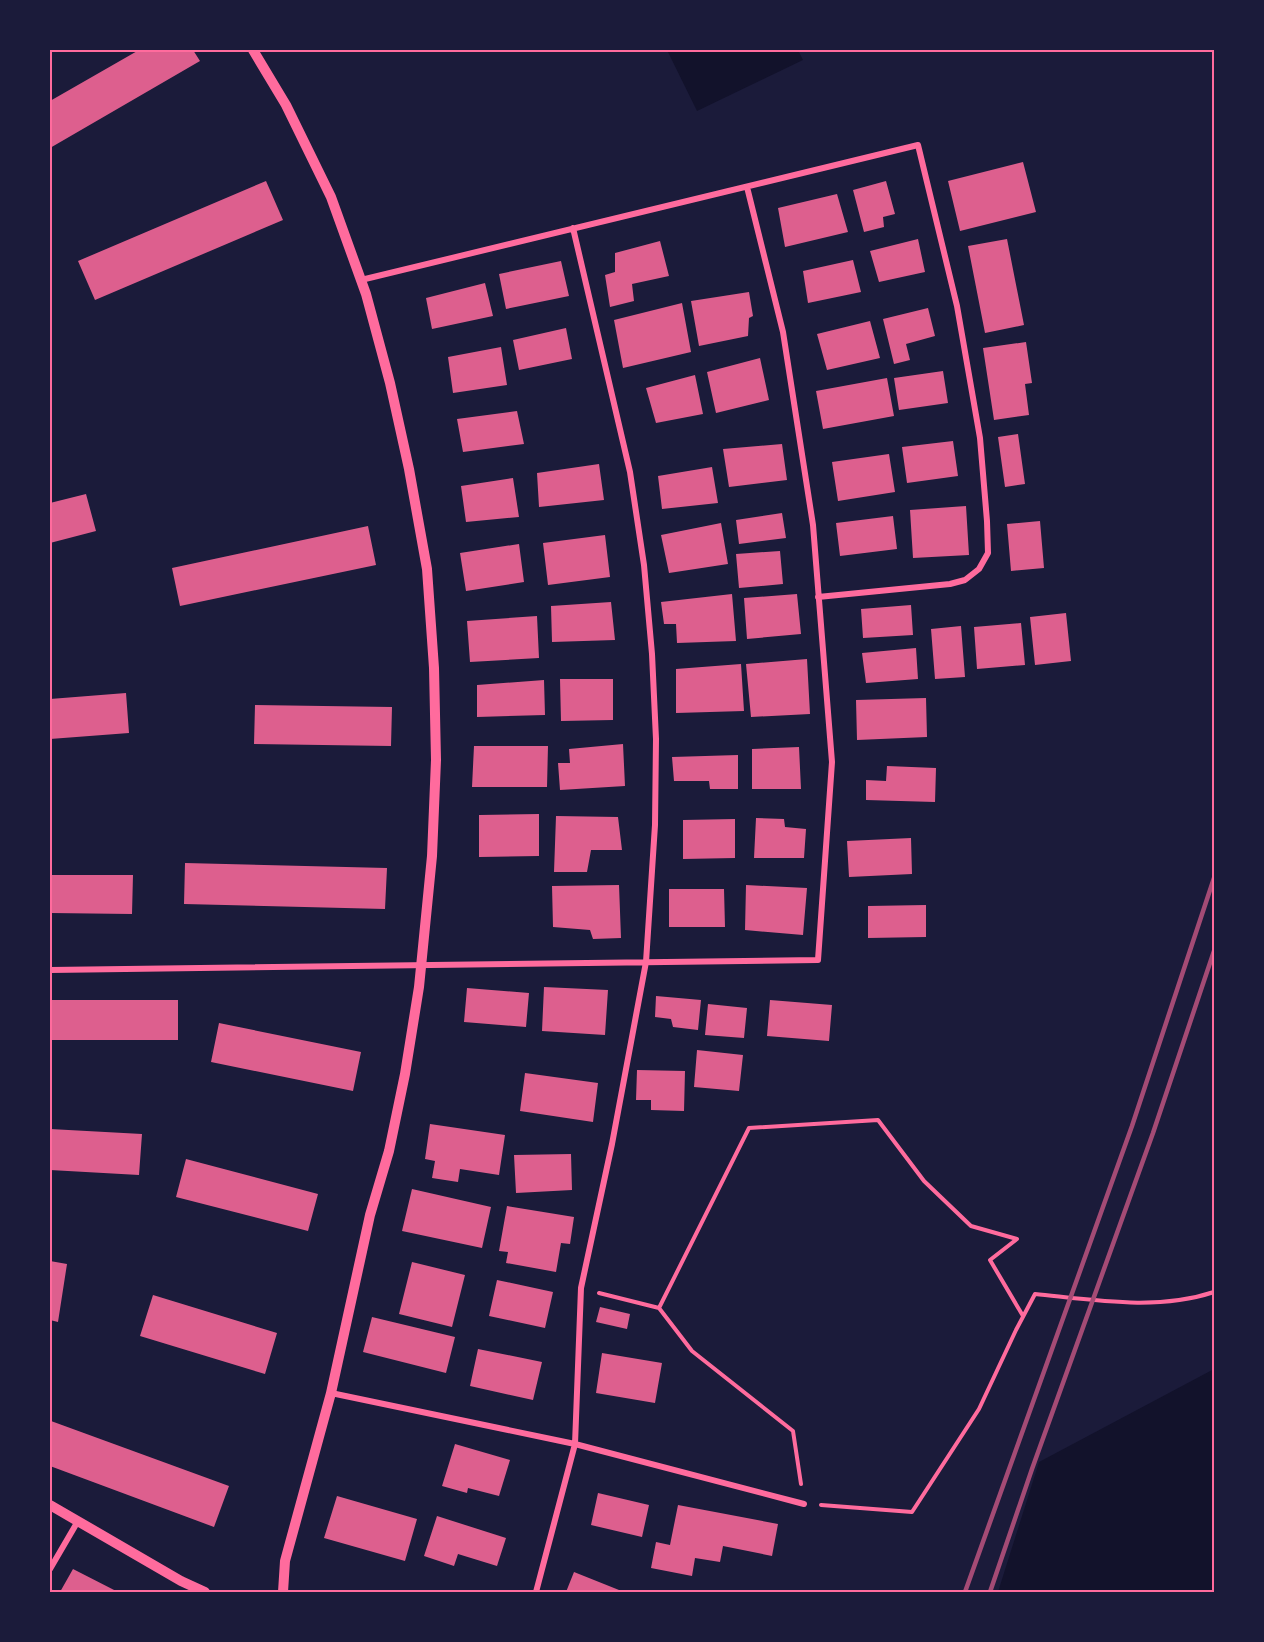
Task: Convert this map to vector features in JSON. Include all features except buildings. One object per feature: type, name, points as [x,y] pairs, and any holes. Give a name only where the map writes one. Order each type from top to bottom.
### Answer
[{"type":"street","points":[[253,50],[286,105],[332,197],[366,294],[390,383],[427,569],[434,668],[436,760],[432,856],[419,987],[405,1074],[389,1151],[370,1215],[331,1393],[285,1561],[283,1593]]},
{"type":"street","points":[[361,280],[918,146],[957,306],[980,438],[988,553],[979,569],[965,580],[950,584],[818,597]]},
{"type":"street","points":[[50,970],[818,960],[832,762],[813,525],[783,332],[747,187]]},
{"type":"street","points":[[536,1593],[575,1444],[581,1288],[612,1144],[646,962],[655,825],[656,739],[652,654],[644,565],[630,472],[573,228]]},
{"type":"street","points":[[331,1393],[575,1444],[804,1504]]},
{"type":"street","points":[[50,1505],[205,1593]]},
{"type":"street","points":[[50,1569],[78,1521]]},
{"type":"path","points":[[659,1308],[749,1128],[878,1120],[924,1181],[971,1226],[1017,1239],[990,1260],[1023,1317]]},
{"type":"path","points":[[581,1288],[659,1308],[692,1351],[794,1431],[804,1504],[912,1512],[979,1409],[1035,1294],[1137,1303],[1199,1297],[1215,1292]]},
{"type":"shaded area","points":[[667,50],[798,50],[803,60],[697,111]]},
{"type":"shaded area","points":[[1214,1369],[1214,1592],[998,1592],[1039,1462]]},
{"type":"railway","points":[[965,1592],[1132,1126],[1214,878]]},
{"type":"railway","points":[[990,1592],[1153,1133],[1214,951]]}]
